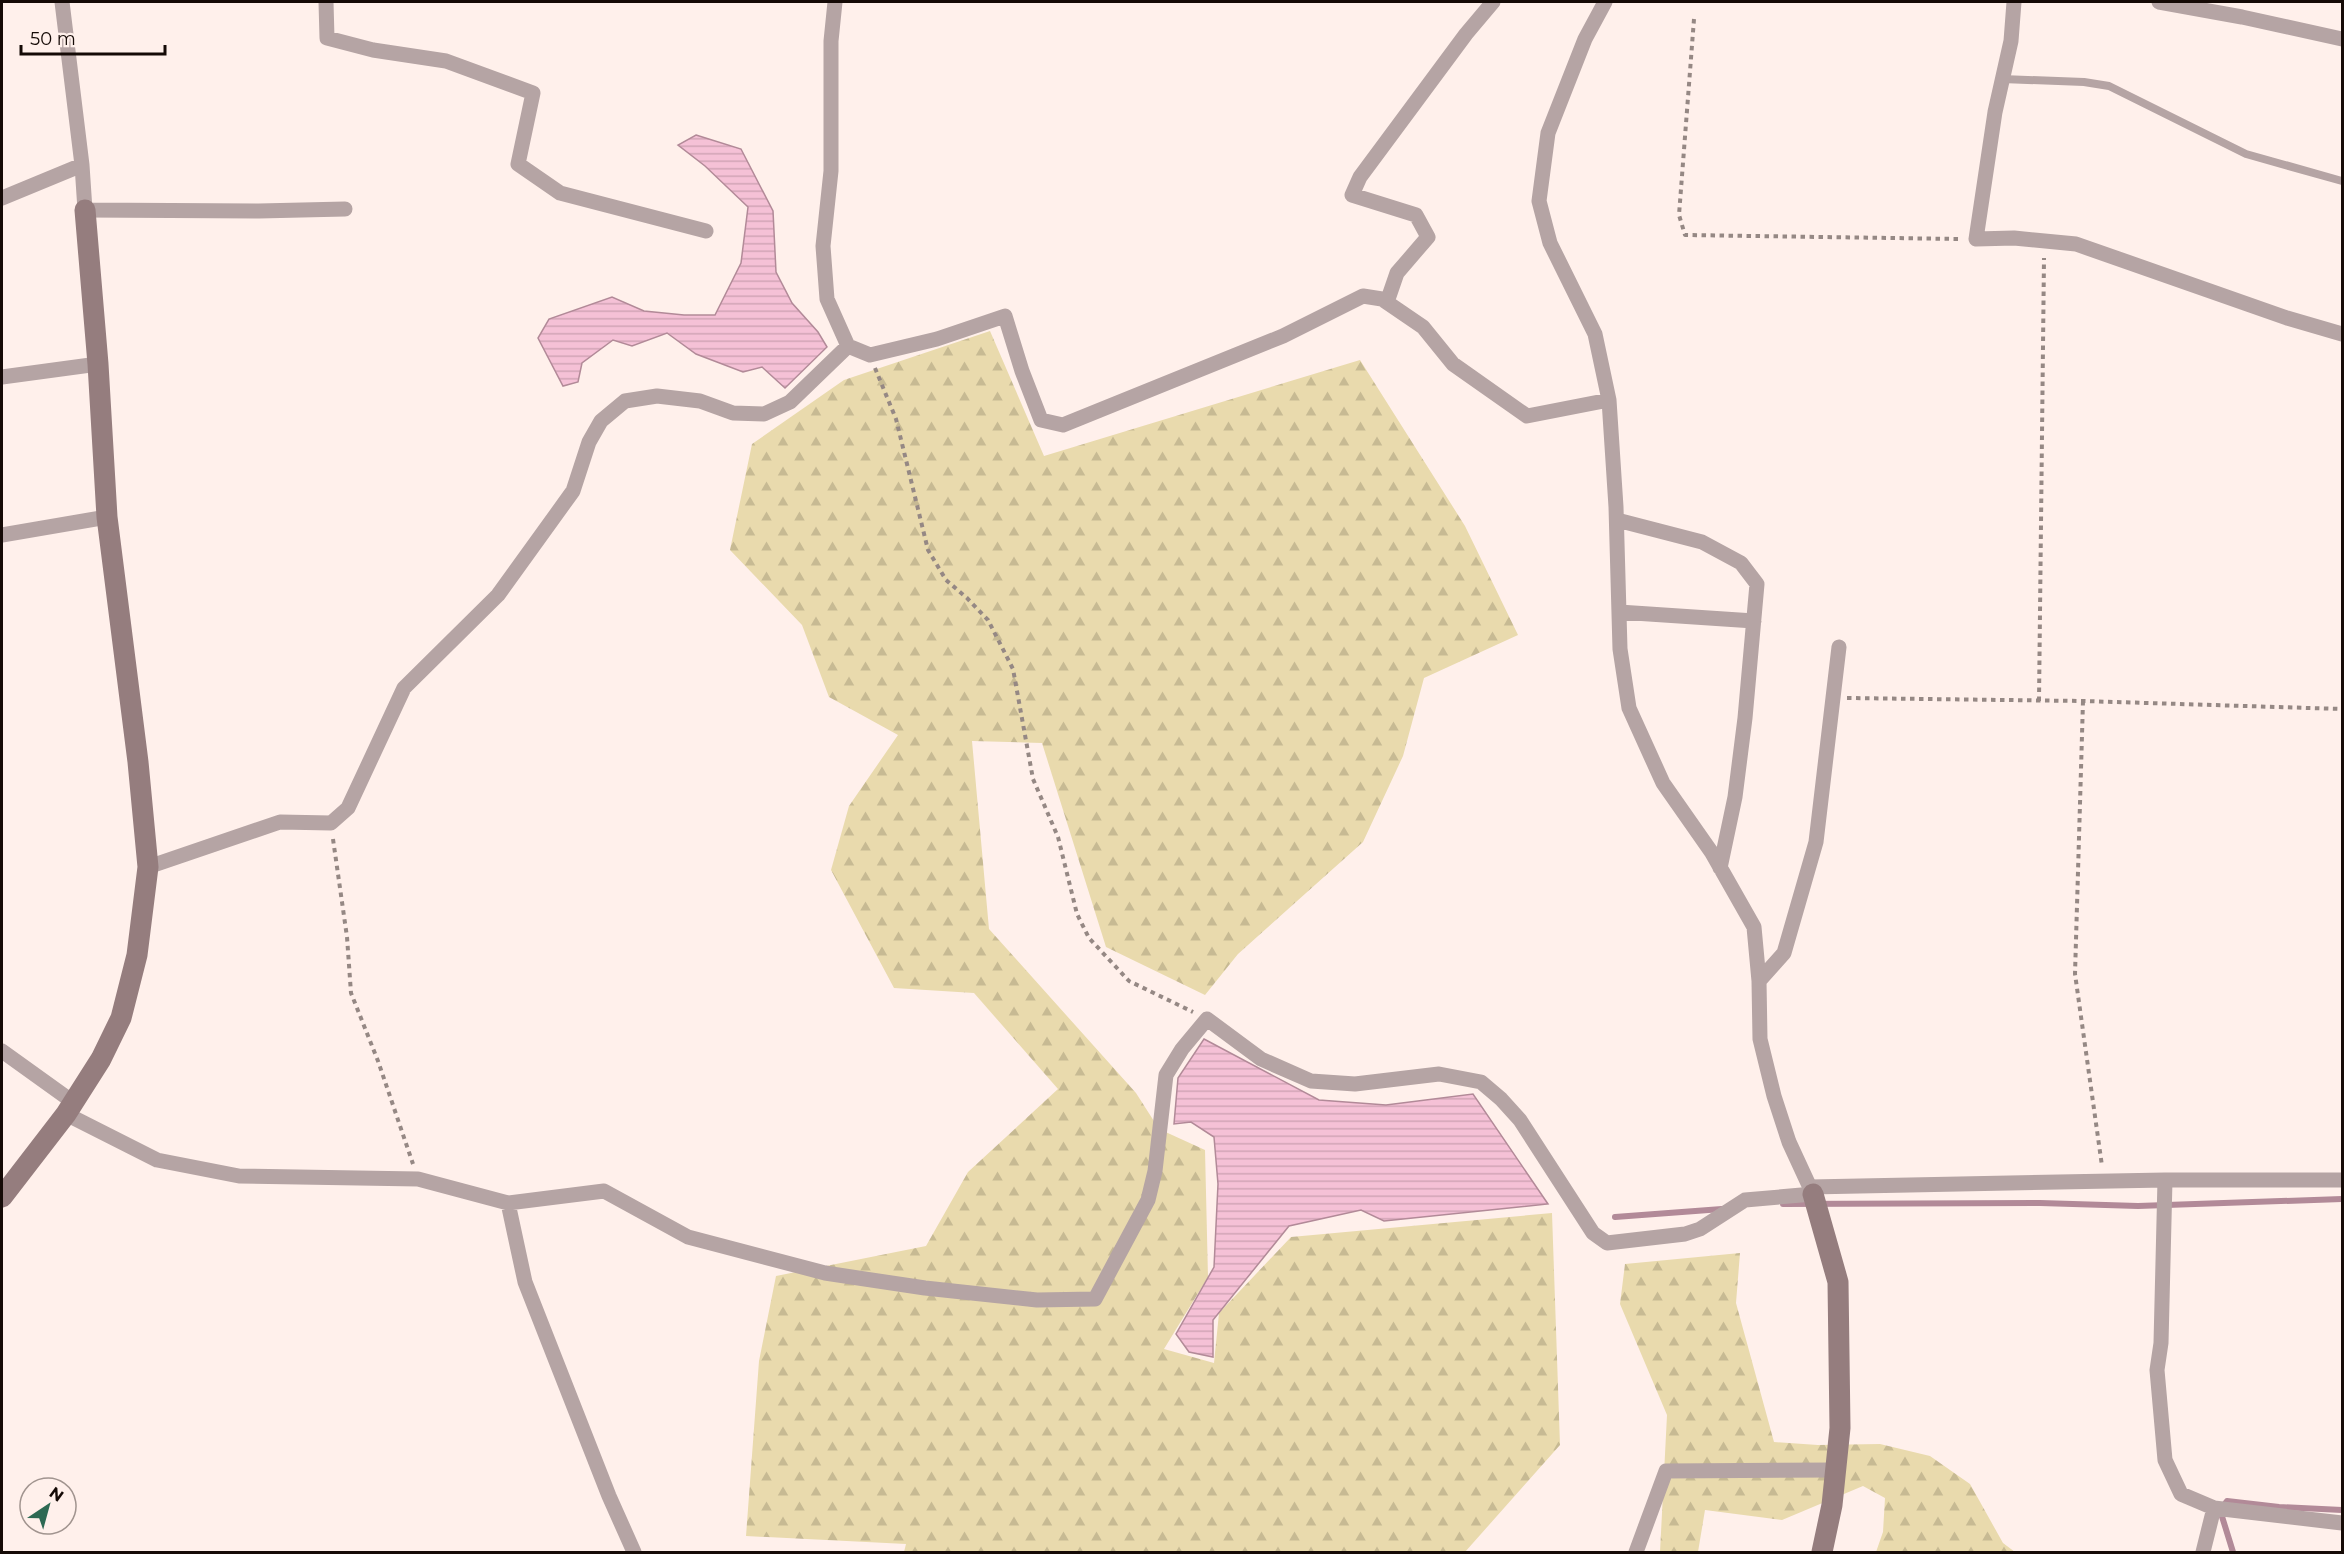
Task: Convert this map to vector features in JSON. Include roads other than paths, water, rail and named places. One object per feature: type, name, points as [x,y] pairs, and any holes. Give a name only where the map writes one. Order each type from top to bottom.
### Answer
[{"type":"street","points":[[2,1197],[69,1108],[100,1059],[121,1018],[137,955],[148,867],[138,762],[107,517],[98,364],[82,165],[62,2]]},
{"type":"street","points":[[326,2],[327,38],[373,50],[446,61],[533,93],[518,164],[560,193],[706,231]]},
{"type":"street","points":[[835,2],[831,41],[831,171],[824,246],[827,299],[848,346],[870,356],[937,339],[1005,316],[1022,371],[1041,420],[1063,425],[1283,336],[1363,296],[1382,298],[1423,327],[1452,364],[1527,417],[1609,400]]},
{"type":"street","points":[[1387,302],[1397,273],[1428,237],[1416,215],[1352,195],[1360,177],[1466,34],[1493,2]]},
{"type":"street","points":[[1605,2],[1585,39],[1548,133],[1539,201],[1550,243],[1595,334],[1609,400],[1617,520],[1620,650],[1629,708],[1663,783],[1720,868],[1754,927],[1759,981],[1760,1039],[1771,1085],[1789,1142],[1811,1191],[1838,1282],[1840,1428],[1832,1505],[1822,1552]]},
{"type":"street","points":[[2014,2],[2011,41],[1995,112],[1976,239],[2076,244],[2287,318],[2343,334]]},
{"type":"street","points":[[2159,2],[2343,39]]},
{"type":"street","points":[[2,198],[82,165]]},
{"type":"street","points":[[84,210],[345,209]]},
{"type":"street","points":[[148,867],[280,822],[331,823],[348,808],[404,688],[498,594],[573,491],[589,442],[601,421],[625,401],[657,396],[700,401],[734,413],[764,414],[790,402],[848,346]]},
{"type":"street","points":[[2,377],[98,364]]},
{"type":"street","points":[[2,535],[107,517]]},
{"type":"street","points":[[1617,520],[1702,542],[1741,564],[1757,584],[1745,718],[1735,797],[1720,868]]},
{"type":"street","points":[[1619,612],[1754,621]]},
{"type":"street","points":[[1759,981],[1784,953],[1816,842],[1839,647]]},
{"type":"street","points":[[2,1051],[69,1108],[157,1160],[239,1176],[418,1179],[508,1203],[604,1191],[688,1238],[825,1273],[926,1288],[1037,1300],[1095,1299],[1148,1200],[1155,1171],[1166,1075],[1182,1049],[1207,1019],[1261,1059],[1311,1081],[1355,1084],[1439,1074],[1481,1082],[1520,1120],[1593,1233],[1607,1243],[1685,1234],[1701,1229],[1745,1200],[1811,1191],[2105,1181],[2343,1180]]},
{"type":"street","points":[[2165,1180],[2161,1342],[2157,1370],[2165,1460],[2181,1494],[2214,1508],[2343,1523]]},
{"type":"street","points":[[508,1203],[525,1282],[609,1496],[634,1552]]},
{"type":"street","points":[[1636,1552],[1666,1471],[1835,1470]]},
{"type":"street","points":[[2203,1552],[2214,1508]]},
{"type":"lane","points":[[2002,79],[2084,82],[2109,86],[2246,154],[2343,181]]},
{"type":"waterway","points":[[1783,1204],[2040,1203],[2138,1206],[2342,1199]]},
{"type":"waterway","points":[[1615,1217],[1722,1209]]},
{"type":"waterway","points":[[2233,1552],[2220,1510],[2227,1501],[2279,1507],[2342,1510]]}]
